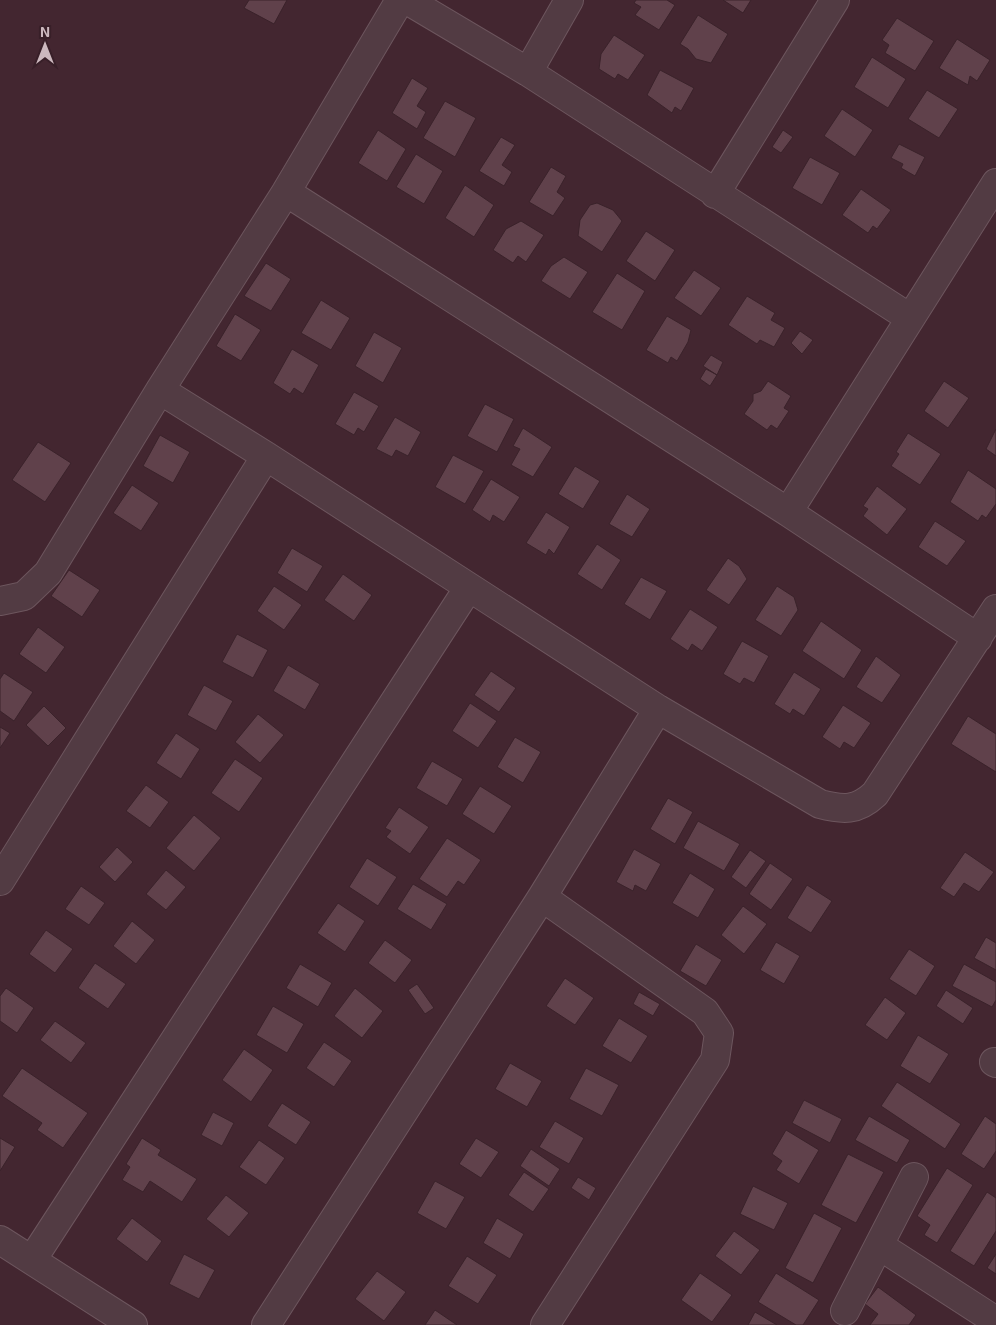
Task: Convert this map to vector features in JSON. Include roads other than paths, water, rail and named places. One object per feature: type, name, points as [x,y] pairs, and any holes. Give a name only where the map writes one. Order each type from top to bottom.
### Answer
[{"type":"street","points":[[0,601],[24,596],[48,573],[160,390],[286,192],[400,0]]},
{"type":"street","points":[[407,0],[528,72],[910,318]]},
{"type":"street","points":[[528,72],[569,0]]},
{"type":"street","points":[[715,194],[835,0]]},
{"type":"street","points":[[788,512],[996,183]]},
{"type":"street","points":[[286,192],[788,512],[978,638]]},
{"type":"street","points":[[160,390],[266,456],[658,709],[820,804],[852,809],[864,804],[875,794],[996,609]]},
{"type":"street","points":[[0,881],[266,456]]},
{"type":"street","points":[[32,1260],[469,587]]},
{"type":"street","points":[[266,1325],[542,897],[658,709]]},
{"type":"street","points":[[542,897],[706,1012],[718,1033],[715,1060],[545,1325]]},
{"type":"street","points":[[845,1311],[914,1177]]},
{"type":"street","points":[[0,1240],[133,1325]]},
{"type":"street","points":[[880,1246],[996,1321]]}]
